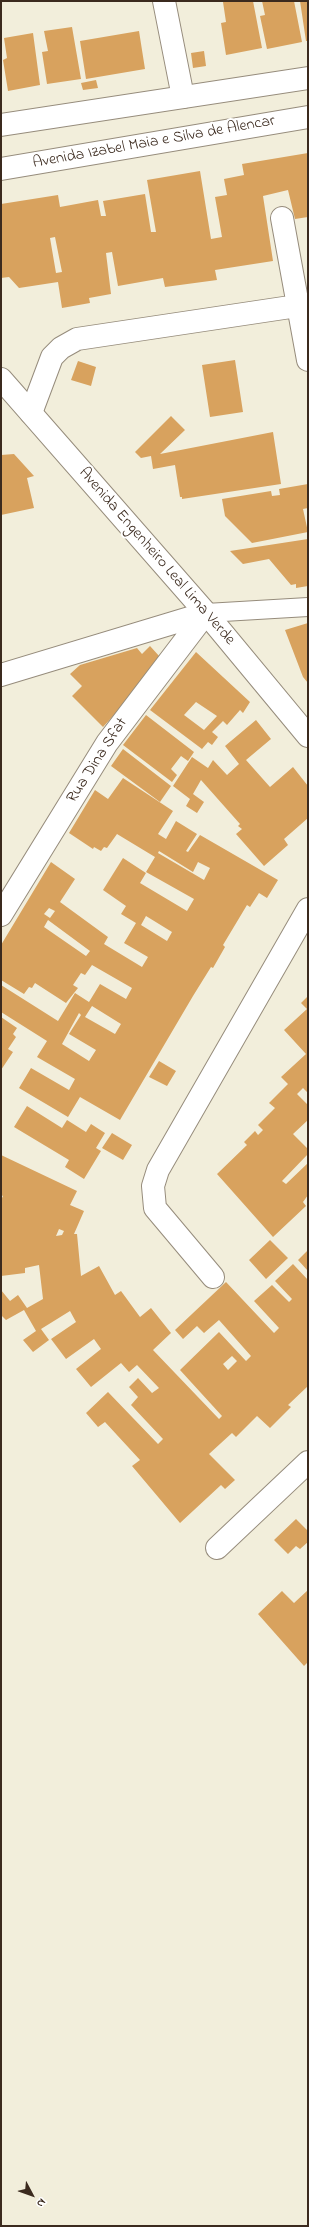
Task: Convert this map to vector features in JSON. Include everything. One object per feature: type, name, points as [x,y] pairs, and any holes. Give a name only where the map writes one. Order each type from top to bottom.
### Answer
[{"type":"street","points":[[164,1],[183,97]]},
{"type":"street","points":[[1,125],[308,78]]},
{"type":"street","name":"Avenida Izabel Maia e Silva de Alencar","points":[[1,169],[308,117]]},
{"type":"street","points":[[282,218],[308,360]]},
{"type":"street","points":[[31,413],[52,356],[60,348],[77,339],[297,306]]},
{"type":"street","name":"Avenida Engenheiro Leal Lima Verde","points":[[1,379],[206,613],[308,736]]},
{"type":"street","points":[[1,675],[206,613]]},
{"type":"street","name":"Rua Dina Sfat","points":[[1,915],[108,743],[206,613]]},
{"type":"street","points":[[213,1277],[155,1208],[153,1186],[158,1170],[308,909]]},
{"type":"street","points":[[217,1548],[308,1462]]},
{"type":"lane","points":[[206,613],[308,607]]},
{"type":"building","points":[[253,1],[262,48],[226,55],[221,23],[226,22],[223,2]]},
{"type":"building","points":[[262,1],[294,1],[302,42],[267,49],[260,16],[265,15]]},
{"type":"building","points":[[300,1],[308,1],[308,41],[306,41]]},
{"type":"building","points":[[72,27],[81,79],[47,84],[42,52],[48,51],[44,31]]},
{"type":"building","points":[[139,31],[145,69],[86,79],[80,41]]},
{"type":"building","points":[[33,33],[40,85],[8,91],[3,60],[7,58],[4,38]]},
{"type":"building","points":[[204,51],[206,66],[193,68],[191,53]]},
{"type":"building","points":[[96,80],[98,88],[83,90],[81,83]]},
{"type":"building","points":[[308,153],[308,217],[295,219],[288,190],[263,196],[273,261],[215,270],[217,280],[165,287],[163,278],[118,286],[112,252],[106,253],[111,294],[89,298],[90,303],[62,308],[58,282],[19,288],[9,277],[1,278],[1,204],[58,195],[60,207],[98,200],[101,216],[106,216],[103,201],[145,194],[151,232],[156,232],[147,180],[200,171],[211,239],[222,237],[215,197],[227,195],[224,179],[244,175],[242,164]],"holes":[[[55,237],[62,272],[56,273],[50,238]]]},
{"type":"building","points":[[235,360],[243,412],[210,417],[202,365]]},
{"type":"building","points":[[78,361],[96,367],[91,386],[71,380]]},
{"type":"building","points":[[171,416],[185,430],[160,454],[273,432],[281,484],[182,499],[182,497],[180,497],[175,465],[153,469],[151,456],[141,458],[135,452]]},
{"type":"building","points":[[14,454],[34,476],[27,478],[34,508],[1,515],[1,455]]},
{"type":"building","points":[[308,484],[308,508],[303,509],[308,532],[252,543],[225,516],[222,499],[271,491],[272,496],[280,495],[279,489]]},
{"type":"building","points":[[308,539],[308,586],[296,588],[296,584],[291,585],[269,559],[243,564],[230,551]]},
{"type":"building","points":[[308,623],[308,683],[303,677],[285,630]]},
{"type":"building","points":[[150,646],[160,657],[154,663],[158,667],[103,727],[72,696],[82,686],[70,674],[80,665],[137,648],[142,654]]},
{"type":"building","points":[[196,652],[250,702],[243,713],[240,710],[227,725],[223,721],[212,732],[218,737],[212,745],[208,742],[202,749],[150,710]],"holes":[[[196,702],[217,716],[204,730],[184,715]]]},
{"type":"building","points":[[146,715],[194,752],[188,761],[181,756],[171,769],[177,775],[172,782],[123,745]]},
{"type":"building","points":[[256,720],[271,739],[246,760],[270,787],[293,767],[308,786],[308,818],[284,839],[288,845],[264,866],[236,834],[242,829],[238,826],[240,824],[201,780],[193,794],[204,802],[197,813],[186,806],[190,799],[173,786],[192,757],[208,768],[213,760],[227,775],[239,764],[225,746]]},
{"type":"building","points":[[123,749],[171,786],[160,802],[111,766]]},
{"type":"building","points":[[123,778],[173,811],[158,834],[166,839],[176,821],[197,834],[186,851],[188,852],[200,835],[278,880],[267,898],[259,893],[250,907],[247,905],[223,945],[225,947],[213,968],[211,967],[193,996],[120,1120],[80,1097],[68,1117],[19,1088],[31,1068],[69,1090],[75,1079],[37,1057],[47,1041],[1,1012],[1,985],[58,1021],[75,993],[89,1002],[100,984],[126,999],[132,988],[92,965],[85,975],[81,973],[73,985],[78,988],[66,1003],[35,983],[32,988],[29,987],[24,994],[1,980],[1,945],[51,862],[75,879],[60,902],[108,937],[104,944],[142,967],[148,957],[124,943],[136,923],[121,914],[126,906],[103,890],[123,858],[146,873],[140,883],[187,911],[194,899],[146,872],[155,857],[117,834],[107,848],[104,847],[101,851],[94,847],[93,849],[69,833],[95,790],[108,799]],"holes":[[[159,851],[193,872],[198,862],[210,868],[204,880],[158,853]],[[49,908],[55,911],[50,918],[44,914]],[[146,916],[172,932],[167,941],[141,925]],[[48,920],[90,951],[86,956],[44,927]],[[92,1006],[121,1024],[115,1034],[85,1017]],[[79,1013],[81,1015],[69,1034],[96,1050],[89,1061],[62,1044]]]},
{"type":"building","points":[[308,996],[308,1093],[303,1088],[297,1094],[308,1105],[308,1120],[293,1134],[308,1149],[308,1154],[282,1181],[286,1184],[308,1163],[308,1195],[303,1202],[306,1206],[273,1237],[217,1174],[247,1145],[244,1142],[255,1131],[258,1135],[263,1130],[258,1125],[275,1108],[269,1103],[288,1084],[281,1077],[306,1054],[284,1030],[307,1009],[301,1003]]},
{"type":"building","points":[[1,1017],[17,1028],[13,1034],[16,1037],[8,1049],[13,1052],[1,1070]]},
{"type":"building","points":[[159,1061],[176,1071],[167,1086],[149,1077]]},
{"type":"building","points":[[27,1106],[62,1128],[67,1120],[86,1132],[91,1124],[105,1133],[96,1148],[101,1151],[84,1179],[65,1167],[69,1160],[14,1127]]},
{"type":"building","points":[[112,1133],[132,1145],[123,1160],[102,1148]]},
{"type":"building","points":[[1,1155],[77,1191],[70,1205],[84,1211],[74,1234],[77,1234],[81,1276],[99,1266],[115,1295],[121,1291],[140,1317],[151,1308],[171,1333],[153,1350],[219,1419],[222,1416],[180,1370],[219,1332],[246,1361],[251,1356],[219,1320],[204,1333],[197,1326],[183,1339],[175,1330],[226,1282],[274,1333],[279,1328],[254,1301],[272,1285],[289,1302],[292,1299],[275,1281],[293,1264],[308,1280],[308,1386],[288,1405],[291,1407],[270,1428],[257,1416],[236,1437],[232,1433],[209,1454],[235,1480],[225,1489],[221,1485],[180,1523],[132,1466],[140,1460],[105,1422],[98,1427],[86,1413],[108,1392],[158,1444],[163,1439],[131,1405],[138,1397],[129,1387],[138,1378],[152,1393],[159,1388],[137,1365],[129,1372],[121,1363],[91,1387],[76,1369],[101,1349],[94,1339],[66,1359],[51,1339],[76,1322],[70,1311],[41,1329],[49,1340],[33,1352],[23,1340],[36,1331],[24,1310],[6,1320],[1,1315],[1,1290],[10,1301],[18,1295],[27,1308],[43,1299],[39,1265],[25,1268],[25,1273],[1,1276],[1,1200],[3,1196],[1,1195]],"holes":[[[59,1229],[64,1231],[62,1235],[56,1236]],[[232,1356],[237,1361],[228,1370],[223,1364]]]},
{"type":"building","points":[[270,1240],[288,1258],[266,1279],[249,1260]]},
{"type":"building","points":[[308,1250],[308,1271],[298,1260]]},
{"type":"building","points":[[296,1519],[308,1531],[308,1542],[300,1549],[296,1546],[288,1554],[274,1540]]},
{"type":"building","points":[[308,1590],[308,1662],[304,1666],[258,1614],[282,1591],[294,1603]]}]
